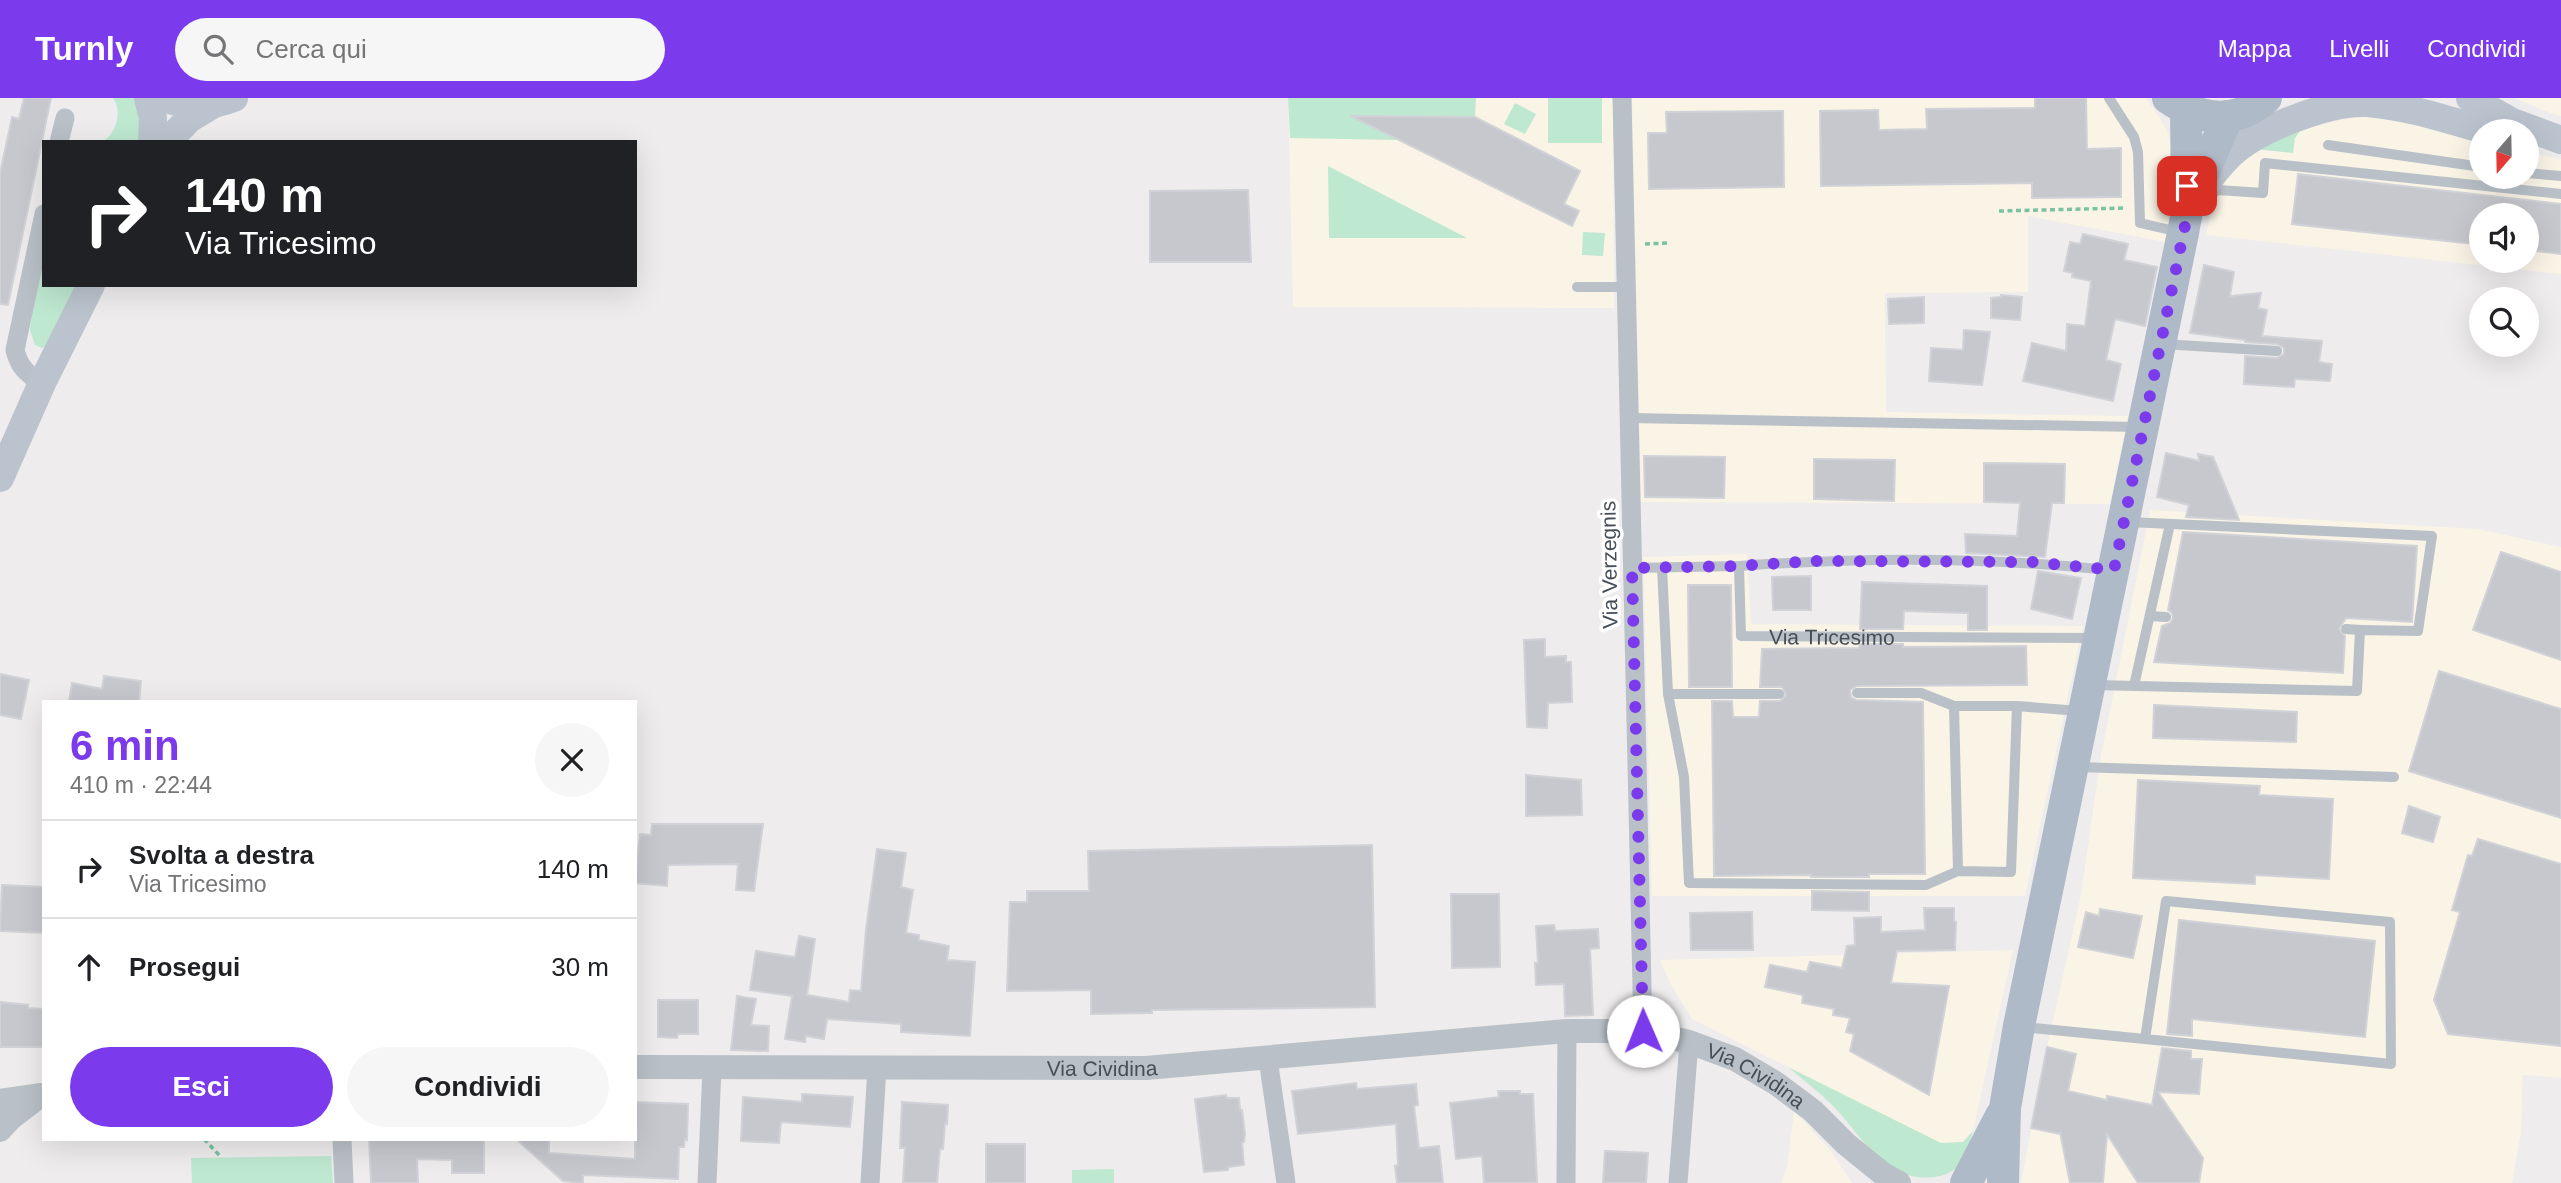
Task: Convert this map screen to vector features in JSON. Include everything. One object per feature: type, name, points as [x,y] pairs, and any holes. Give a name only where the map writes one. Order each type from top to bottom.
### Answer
[{"type":"main road","points":[[148,98],[153,118],[152,140]]},
{"type":"main road","points":[[164,98],[191,105],[224,101]]},
{"type":"main road","points":[[2185,222],[2177,104],[2207,117],[2228,116],[2246,112],[2266,98]]},
{"type":"main road","points":[[2470,98],[2512,122],[2561,143]]},
{"type":"main road","points":[[169,140],[189,120],[224,101]]},
{"type":"main road","points":[[2185,222],[2211,176],[2232,154],[2285,123],[2334,106],[2358,103],[2388,106],[2469,126]]},
{"type":"main road","points":[[2003,1183],[2005,1108],[2019,1026],[2185,222],[2228,116]]},
{"type":"main road","points":[[2539,142],[2561,143]]},
{"type":"main road","points":[[0,478],[42,383],[90,287]]},
{"type":"main road","points":[[1966,1183],[2005,1108]]},
{"type":"street","name":"Via Verzegnis","points":[[1622,98],[1643,1031]]},
{"type":"street","points":[[60,140],[65,118]]},
{"type":"street","points":[[42,223],[15,349],[19,364],[27,374],[42,383]]},
{"type":"street","points":[[1566,1183],[1567,1031]]},
{"type":"street","name":"Via Cividina","points":[[637,1067],[1146,1068],[1567,1031],[1643,1031],[1689,1042],[1735,1059],[1777,1084],[1813,1111],[1846,1144],[1899,1183]]},
{"type":"street","points":[[1678,1183],[1689,1042]]},
{"type":"street","points":[[1268,1059],[1286,1183]]},
{"type":"street","points":[[707,1183],[712,1068]]},
{"type":"street","points":[[870,1183],[877,1068]]},
{"type":"street","points":[[0,1101],[42,1095]]},
{"type":"street","points":[[0,1130],[11,1118],[42,1095]]},
{"type":"street","points":[[342,1141],[344,1183]]},
{"type":"street","name":"Via Cividina","points":[[1846,1144],[1866,1183]]},
{"type":"lane","points":[[2109,98],[2134,137],[2138,152],[2140,223],[2185,222],[2218,190],[2263,193],[2265,163],[2561,194]]},
{"type":"lane","points":[[2328,145],[2469,165]]},
{"type":"lane","points":[[2539,174],[2561,176]]},
{"type":"lane","points":[[1577,287],[1626,287]]},
{"type":"lane","points":[[2160,344],[2277,351]]},
{"type":"lane","points":[[1629,418],[2143,427]]},
{"type":"lane","points":[[2124,522],[2432,536],[2418,631],[2346,629]]},
{"type":"lane","points":[[2134,686],[2170,524]]},
{"type":"lane","points":[[1632,568],[1739,566],[1812,561],[2032,562],[2114,570]]},
{"type":"lane","name":"Via Tricesimo","points":[[1739,566],[1741,636],[2100,638]]},
{"type":"lane","points":[[1662,567],[1668,694],[1684,777],[1689,883],[1927,885],[1958,871],[2011,872],[2017,706]]},
{"type":"lane","points":[[2150,616],[2166,617]]},
{"type":"lane","points":[[1857,693],[1921,693],[1954,706],[2017,706],[2087,698],[2134,686],[2357,691],[2360,630]]},
{"type":"lane","points":[[1668,694],[1779,694]]},
{"type":"lane","points":[[1954,706],[1958,871]]},
{"type":"lane","points":[[2072,767],[2394,777]]},
{"type":"lane","points":[[2019,1026],[2145,1039],[2391,1064],[2390,922],[2166,901],[2145,1039]]},
{"type":"path","points":[[1999,211],[2140,208]]},
{"type":"path","points":[[1649,243],[1667,243]]},
{"type":"path","points":[[206,1141],[221,1157]]},
{"type":"shaded area","points":[[1288,98],[1613,98],[1614,308],[1293,307]]},
{"type":"shaded area","points":[[1632,98],[2146,98],[2169,135],[2173,155],[2173,203],[2165,242],[2028,216],[2028,292],[1885,293],[1886,412],[2128,416],[2110,504],[1641,502]]},
{"type":"shaded area","points":[[2514,98],[2561,98],[2561,116],[2550,113]]},
{"type":"shaded area","points":[[2374,113],[2469,137],[2469,189],[2539,189],[2539,154],[2561,159],[2561,274],[2539,272],[2539,203],[2469,203],[2469,264],[2206,235],[2218,190],[2243,156],[2308,120]]},
{"type":"shaded area","points":[[2150,510],[2478,529],[2561,547],[2561,1078],[2523,1075],[2521,1132],[2512,1183],[2021,1183],[2047,1047],[2081,895],[2101,755]]},
{"type":"shaded area","points":[[1747,554],[1751,624],[2083,626],[2025,896],[1652,896],[1643,557]]},
{"type":"shaded area","points":[[2013,950],[1973,1131],[1963,1142],[1952,1144],[1941,1144],[1692,1019],[1670,983],[1660,960]]},
{"type":"shaded area","points":[[1794,1111],[1831,1151],[1852,1183],[1781,1183],[1787,1167]]},
{"type":"green space","points":[[113,98],[136,98],[140,113],[141,140],[104,140],[117,122]]},
{"type":"green space","points":[[1288,98],[1476,98],[1475,117],[1353,116],[1400,140],[1290,138]]},
{"type":"green space","points":[[1548,98],[1602,98],[1602,143],[1548,143]]},
{"type":"green space","points":[[1515,103],[1536,114],[1525,134],[1504,124]]},
{"type":"green space","points":[[2308,120],[2295,138],[2293,153],[2254,149]]},
{"type":"green space","points":[[1328,166],[1467,238],[1329,238]]},
{"type":"green space","points":[[1583,232],[1605,233],[1603,256],[1582,255]]},
{"type":"green space","points":[[42,265],[42,287],[76,287],[47,346],[42,348],[35,345],[30,330]]},
{"type":"green space","points":[[1788,1067],[1941,1143],[1963,1142],[1973,1131],[1965,1155],[1957,1167],[1944,1175],[1917,1177],[1901,1172],[1887,1165],[1875,1154],[1830,1103]]},
{"type":"green space","points":[[331,1156],[333,1183],[192,1183],[191,1158]]},
{"type":"green space","points":[[1114,1169],[1114,1183],[1072,1183],[1072,1170]]},
{"type":"building","points":[[24,98],[51,98],[8,305],[0,304],[0,173],[12,117],[19,119]]},
{"type":"building","points":[[2035,98],[2086,98],[2087,149],[2121,148],[2121,197],[2032,198],[2032,183],[1821,186],[1820,111],[1878,110],[1879,130],[1927,129],[1926,109],[2035,108]]},
{"type":"building","points":[[1783,111],[1784,187],[1649,189],[1648,133],[1667,133],[1666,112]]},
{"type":"building","points":[[1351,116],[1475,117],[1580,171],[1564,204],[1579,211],[1572,226]]},
{"type":"building","points":[[2298,174],[2561,204],[2561,254],[2539,251],[2539,203],[2469,203],[2469,244],[2292,224]]},
{"type":"building","points":[[1248,190],[1251,262],[1150,262],[1150,191]]},
{"type":"building","points":[[2083,234],[2128,244],[2124,260],[2157,267],[2145,326],[2115,319],[2106,360],[2121,364],[2113,401],[2023,381],[2032,343],[2066,351],[2067,324],[2085,326],[2091,281],[2072,277],[2073,273],[2064,271],[2070,242],[2080,244]]},
{"type":"building","points":[[2204,265],[2234,272],[2230,296],[2261,293],[2258,308],[2267,310],[2262,336],[2322,341],[2319,362],[2332,364],[2330,381],[2295,379],[2294,387],[2244,384],[2245,356],[2277,358],[2284,354],[2284,348],[2277,344],[2190,333]]},
{"type":"building","points":[[2001,295],[2022,297],[2020,320],[1991,318],[1991,298]]},
{"type":"building","points":[[1924,297],[1924,323],[1889,324],[1888,299]]},
{"type":"building","points":[[1964,330],[1990,332],[1982,385],[1929,381],[1931,348],[1963,350]]},
{"type":"building","points":[[2166,453],[2199,461],[2198,454],[2213,457],[2239,520],[2186,517],[2189,505],[2157,497]]},
{"type":"building","points":[[1644,456],[1725,457],[1724,498],[1645,497]]},
{"type":"building","points":[[1814,459],[1895,460],[1894,501],[1814,499]]},
{"type":"building","points":[[1984,463],[2065,464],[2064,503],[2052,503],[2045,557],[1966,553],[1965,534],[2017,536],[2020,503],[1984,502]]},
{"type":"building","points":[[2183,532],[2417,546],[2412,622],[2346,618],[2339,629],[2345,636],[2343,673],[2154,662],[2162,626],[2170,623],[2173,618],[2168,610]]},
{"type":"building","points":[[2501,552],[2561,572],[2561,660],[2473,630]]},
{"type":"building","points":[[2038,571],[2081,578],[2072,619],[2031,609]]},
{"type":"building","points":[[1811,576],[1811,610],[1773,610],[1772,577]]},
{"type":"building","points":[[1862,582],[1987,586],[1987,630],[1968,630],[1968,613],[1904,611],[1903,629],[1860,629]]},
{"type":"building","points":[[1688,585],[1731,585],[1732,687],[1689,687]]},
{"type":"building","points":[[1545,639],[1545,657],[1566,656],[1566,662],[1571,662],[1572,702],[1548,703],[1547,728],[1527,727],[1524,640]]},
{"type":"building","points":[[1860,644],[1903,644],[1903,647],[2026,646],[2027,685],[1857,686],[1850,690],[1851,697],[1856,700],[1923,702],[1925,874],[1869,874],[1869,877],[1714,876],[1712,701],[1732,701],[1733,717],[1759,717],[1760,701],[1780,701],[1786,695],[1782,687],[1760,687],[1762,649],[1859,648]]},
{"type":"building","points":[[2439,671],[2561,709],[2561,818],[2409,771]]},
{"type":"building","points":[[0,674],[29,680],[21,719],[0,715]]},
{"type":"building","points":[[104,676],[141,681],[139,700],[69,700],[72,683],[102,689]]},
{"type":"building","points":[[2154,705],[2297,712],[2296,742],[2153,738]]},
{"type":"building","points":[[1526,775],[1581,780],[1582,815],[1526,816]]},
{"type":"building","points":[[2138,780],[2260,786],[2259,795],[2333,799],[2329,879],[2255,875],[2255,884],[2133,878]]},
{"type":"building","points":[[2409,806],[2440,817],[2433,842],[2402,833]]},
{"type":"building","points":[[652,824],[763,824],[754,891],[736,890],[738,864],[668,865],[667,886],[637,883],[640,834],[651,835]]},
{"type":"building","points":[[2478,839],[2561,864],[2561,1046],[2448,1034],[2434,1000],[2460,912],[2452,910],[2468,855],[2472,856]]},
{"type":"building","points":[[1372,845],[1375,1007],[1152,1010],[1152,1013],[1091,1014],[1091,990],[1007,991],[1010,902],[1027,902],[1027,891],[1089,891],[1088,851]]},
{"type":"building","points":[[877,849],[906,853],[901,887],[913,890],[906,933],[919,935],[919,940],[949,946],[947,960],[975,962],[970,1036],[901,1032],[901,1024],[827,1019],[824,1039],[806,1036],[805,1042],[785,1039],[792,996],[750,990],[756,951],[795,957],[799,936],[815,939],[807,995],[849,1002],[850,990],[861,991]]},
{"type":"building","points":[[2,885],[42,887],[42,933],[0,931]]},
{"type":"building","points":[[1812,891],[1869,892],[1869,911],[1812,910]]},
{"type":"building","points":[[1451,894],[1499,894],[1500,967],[1452,968]]},
{"type":"building","points":[[1924,908],[1954,908],[1955,950],[1897,951],[1891,983],[1949,986],[1929,1095],[1850,1051],[1854,1034],[1846,1032],[1850,1018],[1833,1015],[1834,1009],[1802,1003],[1803,995],[1765,987],[1770,965],[1807,972],[1810,962],[1842,968],[1847,946],[1855,945],[1854,918],[1881,917],[1881,932],[1925,930]]},
{"type":"building","points":[[2100,909],[2142,916],[2133,958],[2078,947],[2086,912],[2099,916]]},
{"type":"building","points":[[1752,912],[1753,950],[1691,950],[1690,913]]},
{"type":"building","points":[[2179,920],[2375,941],[2365,1037],[2192,1019],[2192,1036],[2167,1034]]},
{"type":"building","points":[[1554,925],[1555,931],[1598,929],[1599,948],[1590,949],[1593,1015],[1565,1016],[1564,984],[1536,985],[1536,926]]},
{"type":"building","points":[[737,996],[756,999],[751,1025],[769,1026],[768,1051],[731,1050]]},
{"type":"building","points":[[658,1000],[698,1000],[698,1034],[678,1034],[677,1038],[658,1037]]},
{"type":"building","points":[[0,1002],[42,1009],[42,1047],[0,1047]]},
{"type":"building","points":[[2047,1047],[2076,1054],[2068,1091],[2107,1100],[2107,1096],[2152,1105],[2162,1048],[2191,1051],[2191,1059],[2202,1059],[2199,1094],[2158,1092],[2203,1158],[2199,1183],[2138,1183],[2107,1134],[2103,1183],[2070,1183],[2060,1132],[2031,1128]]},
{"type":"building","points":[[1356,1083],[1357,1089],[1416,1084],[1418,1105],[1414,1106],[1419,1148],[1439,1146],[1443,1183],[1397,1183],[1396,1124],[1298,1134],[1292,1091]]},
{"type":"building","points":[[1498,1091],[1533,1094],[1537,1183],[1484,1183],[1482,1156],[1456,1159],[1450,1103],[1499,1097]]},
{"type":"building","points":[[802,1094],[853,1097],[850,1127],[781,1122],[779,1143],[741,1141],[743,1097],[802,1102]]},
{"type":"building","points":[[1226,1095],[1227,1098],[1239,1098],[1245,1134],[1242,1142],[1244,1165],[1228,1167],[1228,1170],[1204,1172],[1195,1099]]},
{"type":"building","points":[[637,1102],[688,1104],[687,1140],[685,1139],[684,1147],[679,1147],[678,1179],[583,1175],[583,1183],[563,1181],[518,1141],[549,1141],[549,1153],[635,1159]]},
{"type":"building","points":[[902,1102],[948,1105],[937,1183],[903,1183],[905,1148],[900,1148]]},
{"type":"building","points":[[369,1141],[484,1141],[484,1173],[452,1173],[452,1160],[417,1159],[418,1183],[371,1183]]},
{"type":"building","points":[[986,1144],[1025,1144],[1025,1183],[986,1183]]},
{"type":"building","points":[[1605,1151],[1648,1153],[1646,1183],[1603,1183]]},
{"type":"route","points":[[1643,1031],[1632,568],[1739,566],[1812,561],[2032,562],[2114,570],[2188,211],[2187,186]]}]
